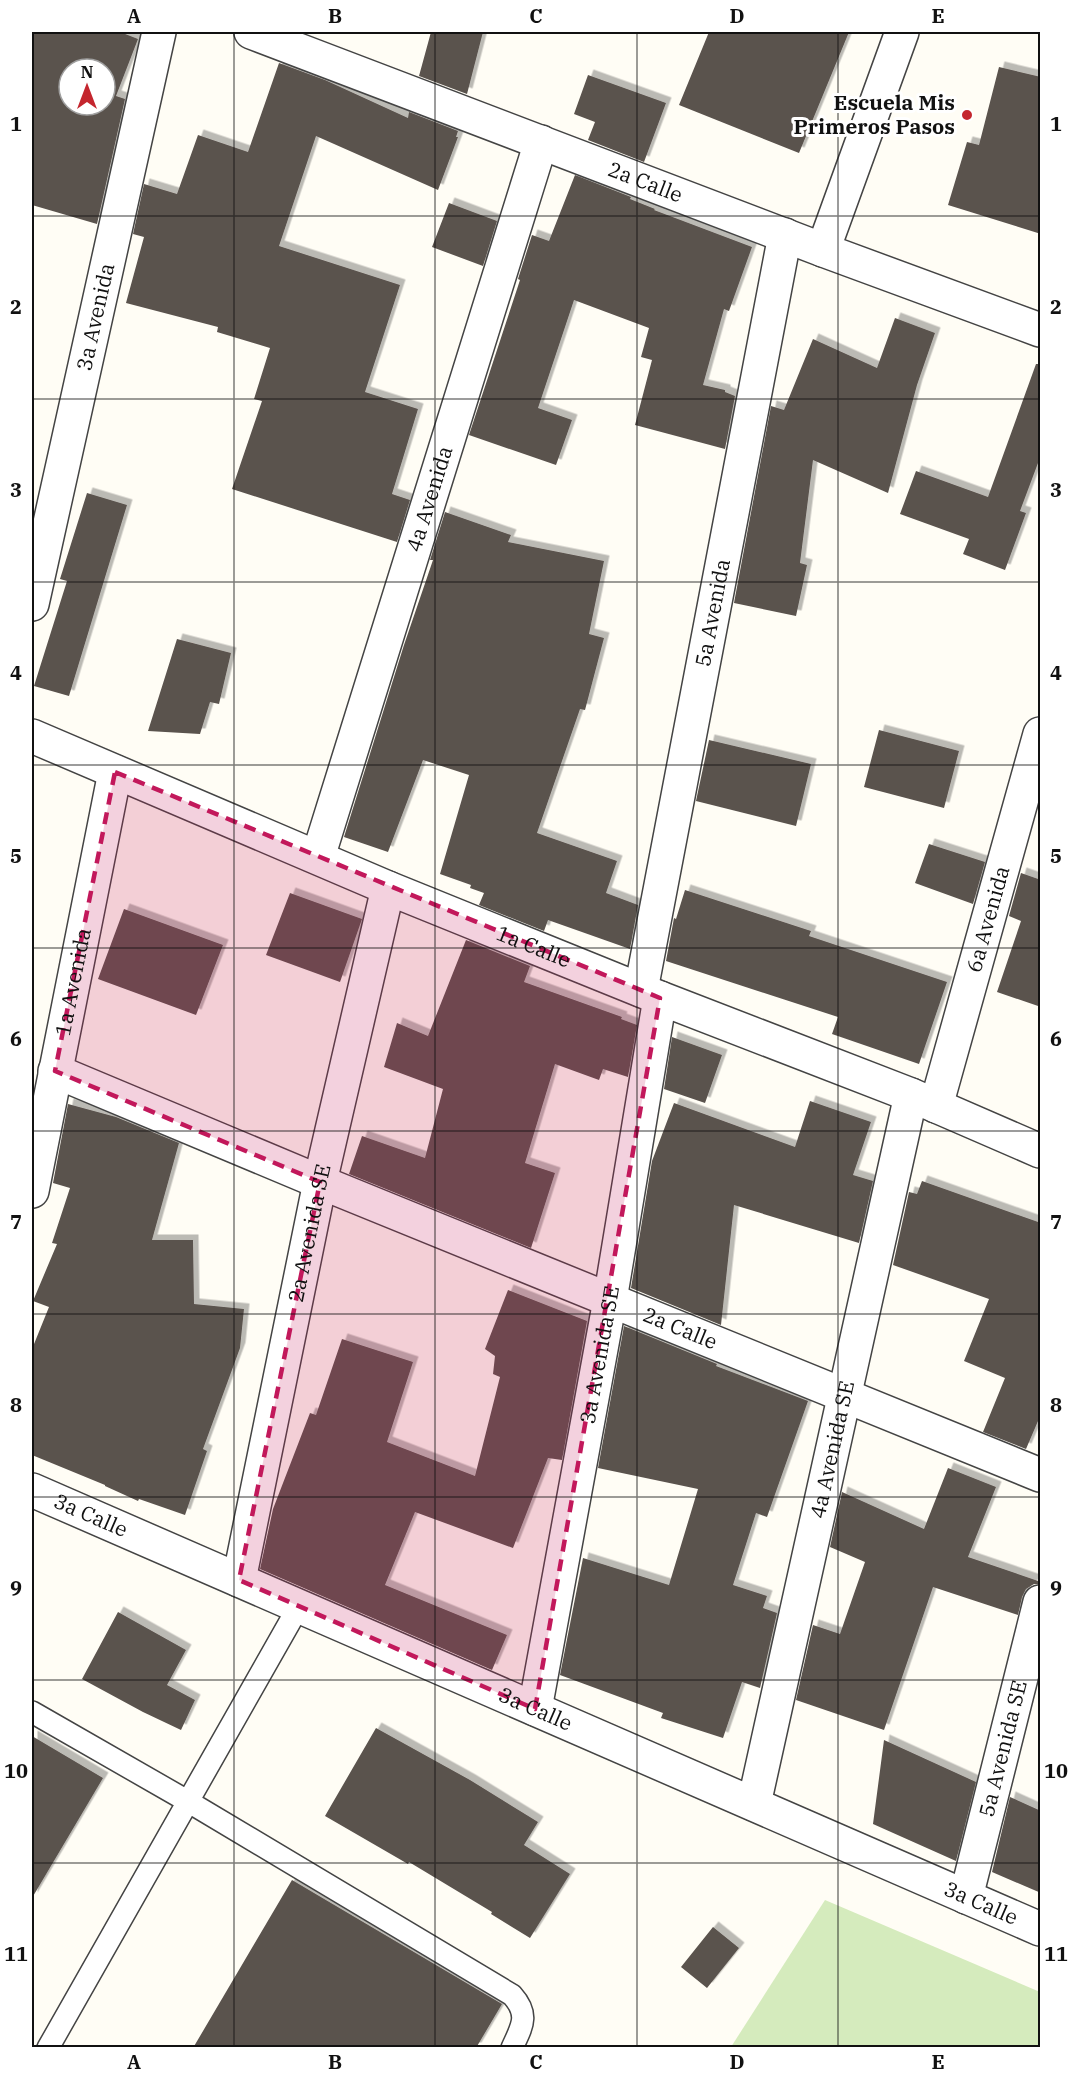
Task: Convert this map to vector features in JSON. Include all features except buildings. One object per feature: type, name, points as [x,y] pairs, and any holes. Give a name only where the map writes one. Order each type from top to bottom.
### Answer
[{"type":"street","name":"3a Avenida","points":[[32,604],[159,32]]},
{"type":"street","name":"2a Calle","points":[[251,32],[823,250],[1041,330]]},
{"type":"street","points":[[823,250],[902,32]]},
{"type":"street","name":"4a Avenida","points":[[318,857],[541,142]]},
{"type":"street","name":"5a Avenida","points":[[650,994],[785,235]]},
{"type":"street","name":"6a Avenida","points":[[923,1101],[1041,734]]},
{"type":"street","name":"1a Calle","points":[[32,736],[388,888],[923,1101],[1041,1151]]},
{"type":"street","name":"1a Avenida","points":[[32,1191],[115,772]]},
{"type":"street","name":"2a Avenida SE","points":[[239,1580],[320,1182],[388,888]]},
{"type":"street","name":"3a Avenida SE","points":[[535,1709],[610,1300],[650,994]]},
{"type":"street","name":"2a Calle","points":[[55,1071],[320,1182],[1041,1475]]},
{"type":"street","name":"4a Avenida SE","points":[[754,1804],[844,1395],[923,1101]]},
{"type":"street","name":"3a Calle","points":[[32,1490],[1041,1929]]},
{"type":"street","name":"5a Avenida SE","points":[[966,1897],[1041,1602]]},
{"type":"lane","points":[[48,2048],[299,1606]]},
{"type":"lane","points":[[32,1712],[189,1802],[512,1995],[521,2005],[524,2021],[512,2048]]},
{"type":"highlighted area","points":[[115,772],[660,998],[535,1709],[239,1580],[320,1182],[55,1071]]},
{"type":"green space","points":[[825,1900],[1040,1992],[1040,2047],[731,2047]]},
{"type":"place","name":"Escuela Mis Primeros Pasos","points":[[967,115]]}]
